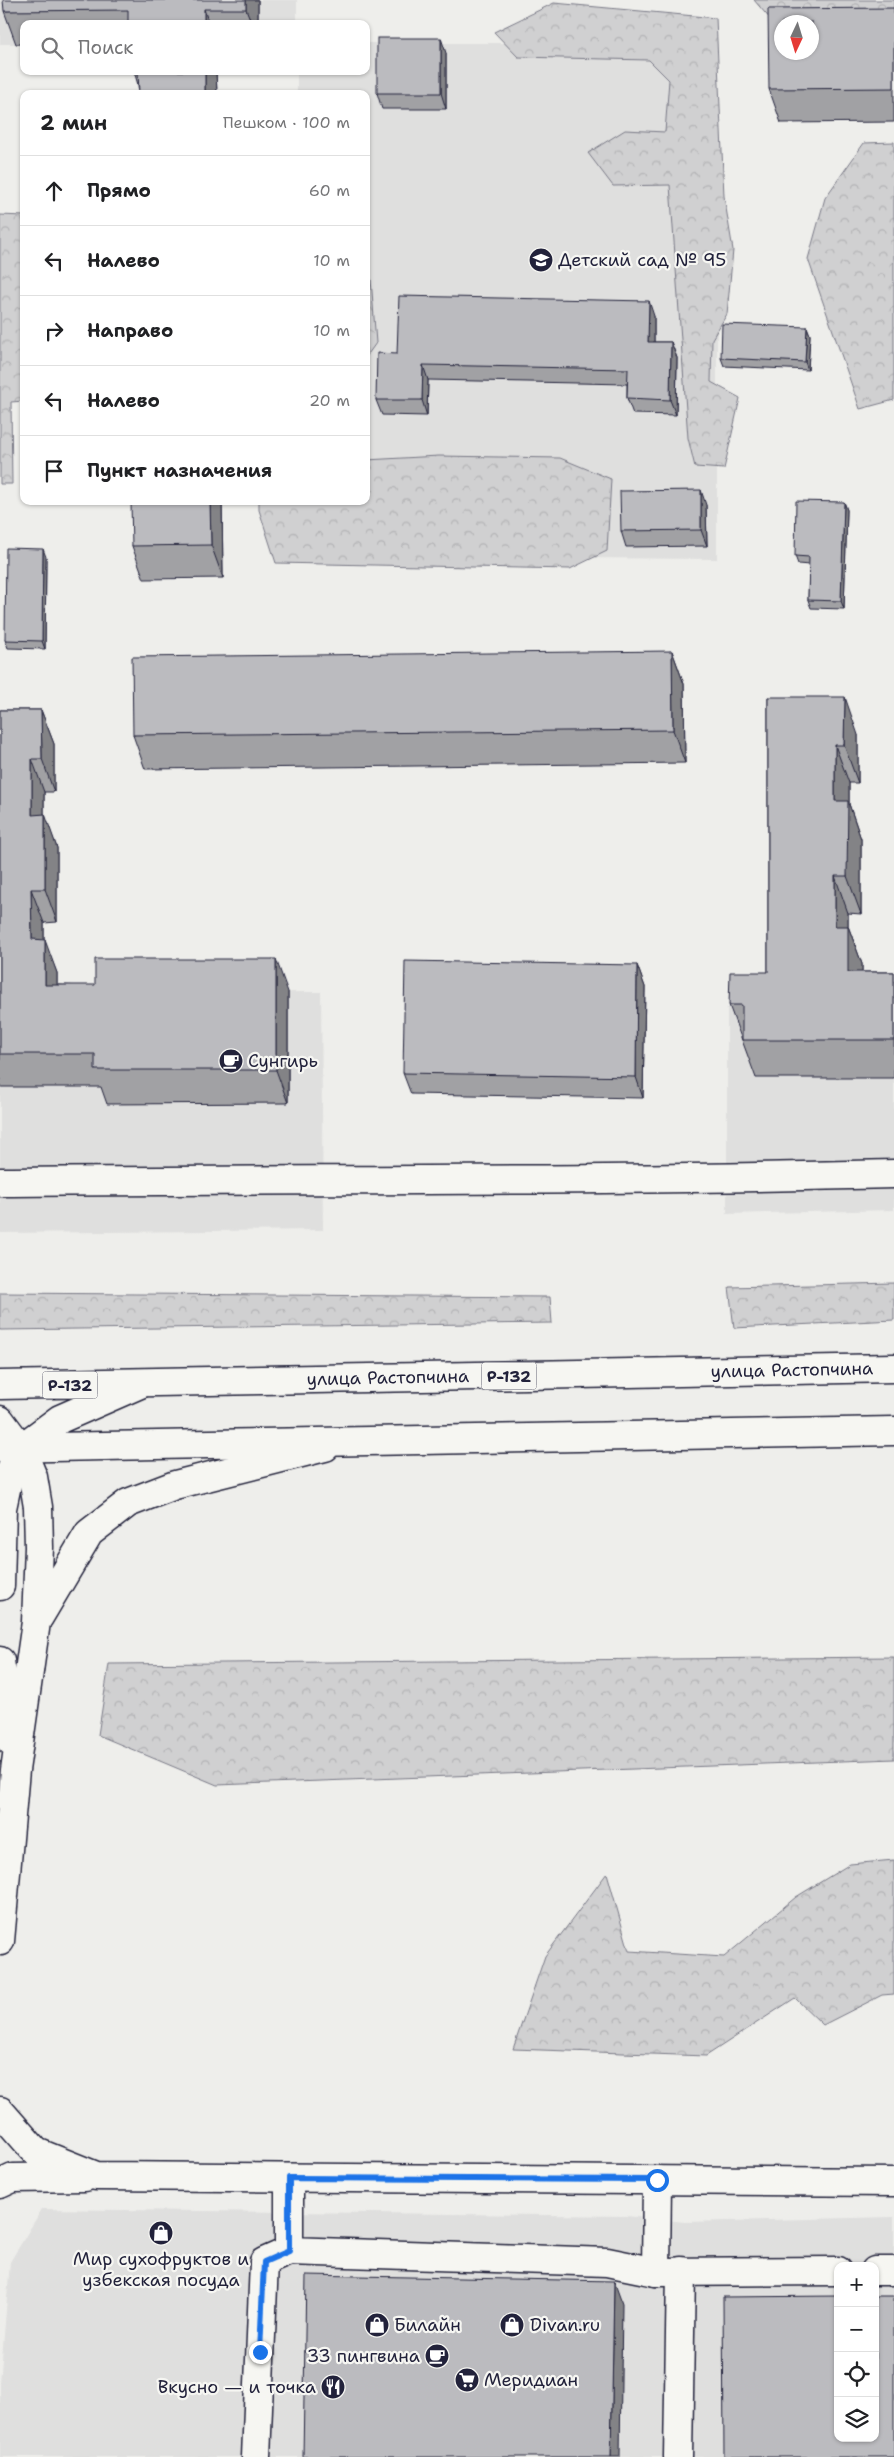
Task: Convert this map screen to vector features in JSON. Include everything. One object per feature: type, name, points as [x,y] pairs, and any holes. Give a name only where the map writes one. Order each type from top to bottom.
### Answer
[{"type":"main road","points":[[0,1182],[347,1179],[704,1179],[894,1174]]},
{"type":"main road","name":"улица Растопчина","points":[[0,1385],[140,1384],[894,1368]]},
{"type":"main road","points":[[11,1448],[60,1419],[140,1384]]},
{"type":"main road","points":[[0,1420],[11,1448],[32,1477],[38,1508],[39,1547],[36,1622],[15,1770],[0,1941]]},
{"type":"main road","points":[[11,1448],[894,1431]]},
{"type":"main road","points":[[36,1622],[65,1570],[89,1533],[128,1504],[176,1485],[348,1441]]},
{"type":"main road","points":[[0,1586],[2,1508],[9,1475],[11,1448]]},
{"type":"main road","points":[[0,1661],[15,1770]]},
{"type":"main road","points":[[0,2111],[36,2152],[96,2176]]},
{"type":"main road","points":[[0,2184],[12,2178],[96,2176],[894,2182]]},
{"type":"main road","points":[[289,2178],[289,2251]]},
{"type":"main road","points":[[657,2180],[668,2272],[678,2457]]},
{"type":"main road","points":[[256,2457],[264,2262],[289,2251],[607,2262],[668,2272],[834,2271]]},
{"type":"main road","points":[[879,2271],[894,2271]]},
{"type":"shaded area","points":[[0,0],[297,0],[297,20],[20,20],[20,44],[0,44]]},
{"type":"shaded area","name":"Детский сад № 95","points":[[370,43],[717,43],[717,559],[303,556],[361,505],[370,505],[370,90],[297,90],[297,75],[370,75]]},
{"type":"shaded area","points":[[321,992],[323,1230],[0,1233],[0,1018],[107,993]]},
{"type":"shaded area","points":[[727,1008],[894,1010],[894,1210],[727,1214]]},
{"type":"shaded area","points":[[42,2209],[626,2216],[685,2222],[894,2217],[894,2323],[879,2323],[879,2262],[834,2262],[834,2328],[734,2457],[0,2457],[0,2383],[10,2262]]},
{"type":"green space","points":[[754,0],[894,0],[894,20],[819,20],[819,15],[774,15],[774,20],[771,20]]},
{"type":"green space","points":[[554,3],[716,18],[724,196],[733,250],[727,314],[712,339],[711,382],[740,398],[724,469],[695,467],[688,438],[670,185],[613,186],[588,153],[625,130],[665,132],[669,80],[649,60],[518,57],[494,32]]},
{"type":"green space","points":[[894,142],[894,400],[860,409],[808,259],[825,198],[864,143]]},
{"type":"green space","points":[[0,215],[20,216],[20,401],[11,402],[12,484],[0,484]]},
{"type":"green space","points":[[370,278],[371,279],[376,343],[370,351]]},
{"type":"green space","points":[[439,456],[560,458],[611,479],[607,551],[570,569],[276,563],[259,505],[370,505],[370,460]]},
{"type":"green space","points":[[894,1283],[894,1320],[734,1328],[729,1287]]},
{"type":"green space","points":[[0,1293],[550,1297],[552,1323],[0,1330]]},
{"type":"green space","points":[[894,1657],[894,1759],[217,1785],[98,1735],[109,1664]]},
{"type":"green space","points":[[894,1860],[894,1994],[882,1995],[823,2025],[795,1998],[706,2056],[513,2049],[545,1956],[607,1873],[629,1951],[724,1957],[796,1897],[850,1864]]},
{"type":"building","points":[[3,0],[246,0],[246,9],[204,9],[204,20],[128,20],[128,10],[4,11]]},
{"type":"building","points":[[894,8],[894,88],[769,89],[768,9]]},
{"type":"building","points":[[377,38],[441,38],[441,93],[377,93]]},
{"type":"building","points":[[138,75],[205,75],[205,90],[139,90]]},
{"type":"building","points":[[399,296],[649,301],[648,342],[671,342],[670,400],[627,398],[628,369],[423,365],[422,400],[376,400],[377,353],[397,354]]},
{"type":"building","points":[[722,324],[807,327],[805,362],[721,358]]},
{"type":"building","points":[[701,490],[701,530],[621,531],[620,491]]},
{"type":"building","points":[[796,501],[844,502],[841,601],[808,600],[809,557],[795,556]]},
{"type":"building","points":[[131,505],[210,505],[211,545],[132,546]]},
{"type":"building","points":[[6,548],[43,549],[42,641],[5,640]]},
{"type":"building","points":[[672,651],[673,730],[133,735],[132,657]]},
{"type":"building","points":[[768,697],[845,697],[844,745],[835,745],[835,801],[848,801],[847,876],[835,876],[835,926],[848,926],[848,972],[894,972],[894,1040],[742,1040],[742,1005],[729,1005],[730,972],[768,972]]},
{"type":"building","points":[[0,710],[41,710],[42,759],[32,759],[32,815],[45,814],[45,889],[31,889],[32,939],[45,940],[45,985],[95,985],[95,959],[276,959],[276,1070],[95,1070],[95,1054],[0,1054]]},
{"type":"building","points":[[405,961],[637,965],[636,1077],[403,1073]]},
{"type":"building","name":"Меридиан","points":[[306,2275],[614,2281],[611,2457],[303,2457]]},
{"type":"building","points":[[834,2296],[834,2442],[879,2442],[879,2296],[894,2296],[894,2457],[724,2457],[723,2297]]},
{"type":"place","name":"Детский сад № 95","points":[[541,260]]},
{"type":"place","name":"Сунгирь","points":[[231,1061]]},
{"type":"place","name":"Мир сухофруктов и узбекская посуда","points":[[161,2233]]},
{"type":"place","name":"Билайн","points":[[377,2325]]},
{"type":"place","name":"Divan.ru","points":[[512,2325]]},
{"type":"place","name":"33 пингвина","points":[[437,2356]]},
{"type":"place","name":"Меридиан","points":[[467,2380]]},
{"type":"place","name":"Вкусно — и точка","points":[[333,2387]]},
{"type":"route","points":[[260,2352],[264,2262],[289,2251],[289,2178],[657,2180]]}]
